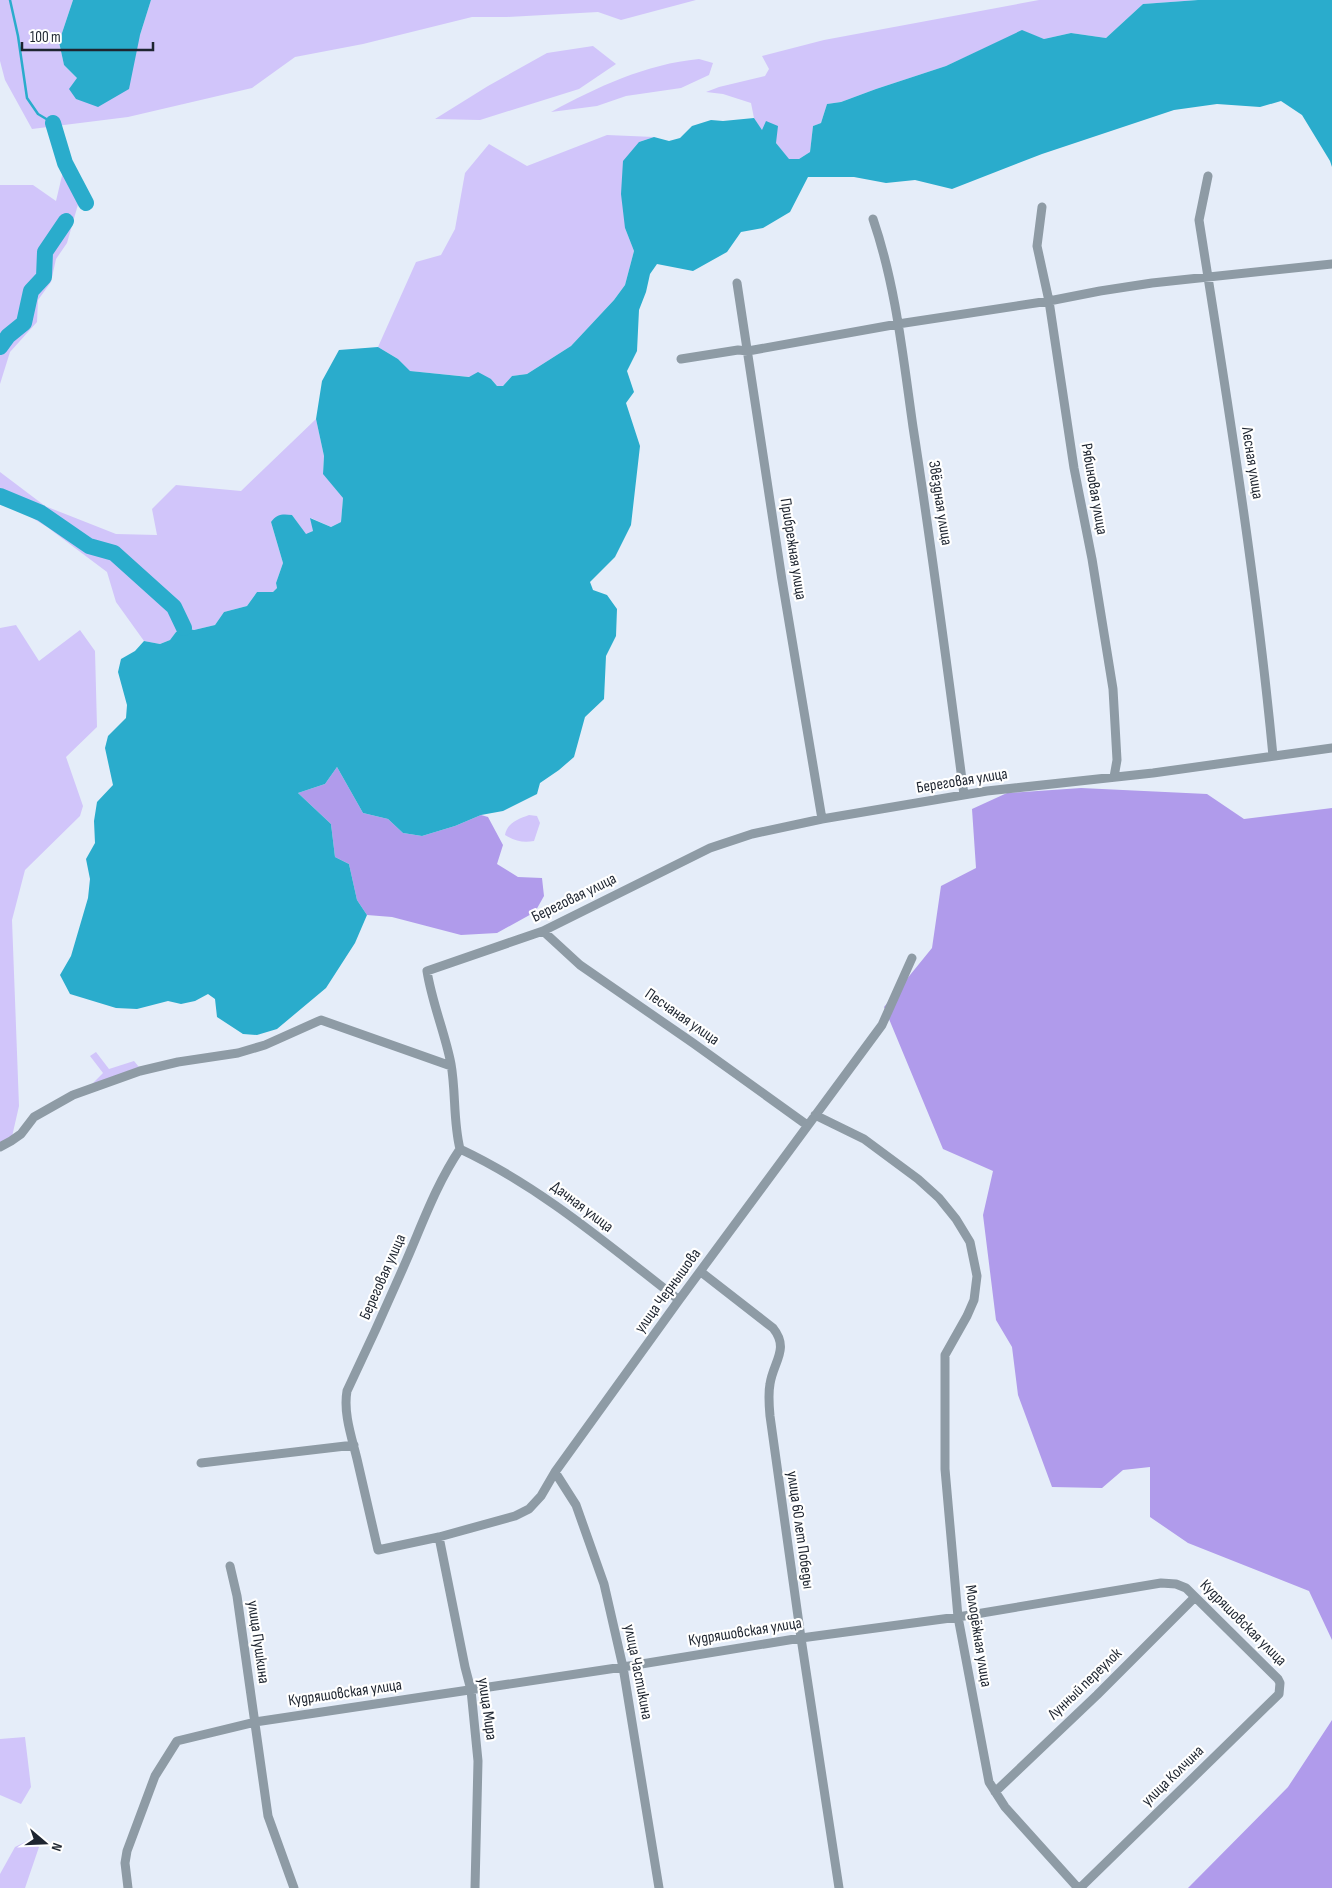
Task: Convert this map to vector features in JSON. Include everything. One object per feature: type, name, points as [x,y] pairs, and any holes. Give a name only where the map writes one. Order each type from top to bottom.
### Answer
[{"type":"street","name":"Лесная улица","points":[[1208,176],[1199,220],[1245,513],[1263,650],[1273,756]]},
{"type":"street","name":"Рябиновая улица","points":[[1042,207],[1037,246],[1049,301],[1074,468],[1092,559],[1113,689],[1117,760],[1114,777]]},
{"type":"street","name":"Звёздная улица","points":[[873,219],[888,270],[898,324],[932,551],[964,795]]},
{"type":"street","points":[[681,359],[738,350],[748,351],[898,324],[1152,283],[1332,264]]},
{"type":"street","name":"Прибрежная улица","points":[[736,283],[782,580],[822,819]]},
{"type":"street","name":"Береговая улица","points":[[378,1550],[346,1411],[347,1391],[391,1298],[438,1186],[460,1149],[456,1135],[451,1066],[446,1042],[430,990],[427,971],[544,932],[710,848],[752,834],[822,819],[964,795],[1153,774],[1332,748]]},
{"type":"street","name":"Песчаная улица","points":[[544,932],[580,964],[694,1043],[807,1125]]},
{"type":"street","name":"улица Чернышова","points":[[378,1550],[440,1537],[515,1516],[529,1509],[541,1496],[555,1472],[678,1300],[701,1272],[807,1125],[882,1026],[912,958]]},
{"type":"street","points":[[0,1147],[21,1134],[34,1117],[72,1095],[140,1071],[178,1062],[238,1053],[265,1045],[321,1020],[451,1066]]},
{"type":"street","name":"Молодёжная улица","points":[[815,1115],[864,1139],[918,1179],[940,1198],[970,1242],[977,1276],[974,1300],[968,1316],[945,1355],[945,1469],[958,1617],[989,1782],[1005,1807],[1079,1888]]},
{"type":"street","name":"Дачная улица","points":[[460,1149],[486,1161],[525,1184],[569,1215],[678,1300]]},
{"type":"street","name":"улица 60 лет Победы","points":[[701,1272],[773,1328],[781,1343],[770,1382],[770,1416],[801,1638],[840,1888]]},
{"type":"street","points":[[201,1463],[354,1445]]},
{"type":"street","name":"улица Частикина","points":[[555,1472],[576,1505],[604,1584],[623,1667],[659,1888]]},
{"type":"street","name":"улица Мира","points":[[440,1537],[471,1690],[478,1761],[475,1888]]},
{"type":"street","name":"улица Пушкина","points":[[230,1566],[268,1816],[294,1888]]},
{"type":"street","name":"Кудряшовская улица","points":[[128,1888],[125,1863],[127,1851],[155,1776],[177,1741],[255,1722],[623,1667],[801,1638],[958,1617],[1161,1583],[1176,1584],[1186,1588],[1280,1683]]},
{"type":"street","name":"Лунный переулок","points":[[995,1792],[1097,1695],[1195,1597]]},
{"type":"street","name":"улица Колчина","points":[[1079,1888],[1279,1694],[1280,1683]]},
{"type":"shaded area","points":[[0,0],[73,0],[59,42],[64,65],[77,78],[140,35],[151,0],[696,0],[621,20],[598,12],[472,17],[363,44],[295,57],[252,88],[128,117],[32,129],[5,80],[0,61]]},
{"type":"shaded area","points":[[1039,0],[1198,0],[1143,4],[1106,38],[1071,33],[1044,39],[1022,31],[946,66],[841,102],[827,104],[821,123],[813,126],[810,152],[799,159],[789,160],[776,143],[762,131],[754,118],[751,103],[723,94],[706,92],[765,76],[769,69],[762,56],[824,40]]},
{"type":"shaded area","points":[[593,46],[616,64],[579,89],[480,120],[435,119],[488,86],[547,53]]},
{"type":"shaded area","points":[[699,59],[713,63],[709,75],[681,88],[626,96],[597,106],[551,112],[586,94],[641,71]]},
{"type":"shaded area","points":[[607,135],[654,137],[639,142],[625,228],[634,251],[625,285],[614,300],[571,346],[527,374],[512,376],[503,386],[497,386],[491,379],[409,371],[398,359],[378,347],[416,262],[441,255],[455,229],[465,173],[489,144],[527,166]]},
{"type":"shaded area","points":[[65,163],[83,187],[67,243],[56,259],[51,282],[38,300],[37,322],[10,352],[0,384],[0,185],[33,185],[56,201]]},
{"type":"shaded area","points":[[316,419],[324,456],[323,473],[343,498],[341,522],[331,527],[311,518],[313,531],[306,535],[292,515],[271,522],[283,563],[276,583],[277,588],[273,592],[257,592],[247,606],[224,612],[215,625],[194,630],[184,628],[176,632],[170,640],[160,644],[144,641],[116,602],[107,572],[47,527],[0,500],[0,472],[45,506],[116,534],[157,535],[152,509],[176,485],[241,491]]},
{"type":"shaded area","points":[[16,625],[39,661],[80,630],[95,651],[97,727],[66,757],[83,806],[80,816],[25,870],[12,920],[19,1106],[11,1141],[0,1147],[0,628]]},
{"type":"shaded area","points":[[337,767],[363,813],[388,819],[403,833],[422,836],[455,826],[481,815],[488,817],[503,845],[497,864],[518,877],[542,878],[544,896],[535,912],[497,933],[461,935],[392,917],[367,915],[357,900],[349,864],[335,857],[331,824],[298,793],[325,784]]},
{"type":"shaded area","points":[[1081,788],[1207,794],[1244,819],[1332,808],[1332,1640],[1309,1591],[1188,1543],[1150,1517],[1150,1467],[1123,1470],[1102,1488],[1052,1487],[1018,1395],[1012,1347],[996,1320],[983,1215],[993,1171],[943,1149],[884,1007],[932,948],[941,886],[976,868],[972,809],[1007,793]]},
{"type":"shaded area","points":[[529,815],[537,816],[540,823],[534,841],[519,841],[505,835],[511,824]]},
{"type":"shaded area","points":[[96,1052],[109,1069],[134,1061],[139,1067],[91,1085],[103,1073],[90,1056]]},
{"type":"shaded area","points":[[1332,1720],[1332,1888],[1188,1888],[1288,1787]]},
{"type":"shaded area","points":[[25,1737],[31,1787],[21,1804],[0,1795],[0,1739]]},
{"type":"shaded area","points":[[31,1839],[39,1847],[25,1888],[0,1888],[0,1874],[15,1847]]},
{"type":"water","points":[[73,0],[151,0],[140,35],[129,89],[98,107],[76,99],[69,89],[77,78],[64,65],[59,42]]},
{"type":"water","points":[[1198,0],[1332,0],[1332,167],[1302,115],[1281,101],[1260,107],[1217,104],[1174,110],[1042,154],[952,189],[915,180],[886,183],[854,177],[808,177],[790,212],[763,228],[741,232],[727,252],[693,271],[657,264],[650,274],[639,310],[637,351],[627,371],[634,392],[626,403],[640,446],[631,525],[615,557],[590,582],[593,590],[607,595],[617,609],[616,636],[606,656],[604,699],[585,717],[574,757],[540,783],[537,794],[503,811],[481,815],[455,826],[422,836],[403,833],[388,819],[363,813],[337,767],[325,784],[298,793],[331,824],[335,857],[349,864],[357,900],[367,915],[355,943],[326,988],[277,1029],[257,1035],[243,1034],[217,1017],[215,999],[208,994],[195,1001],[181,1004],[168,1001],[137,1009],[116,1008],[70,994],[60,975],[71,956],[88,898],[90,879],[86,859],[95,843],[94,821],[97,802],[113,785],[105,748],[108,736],[126,718],[127,705],[118,672],[121,659],[135,651],[144,641],[160,644],[170,640],[176,632],[184,628],[194,630],[215,625],[224,612],[247,606],[257,592],[273,592],[277,588],[276,583],[283,563],[271,522],[275,517],[292,515],[306,534],[313,531],[310,518],[331,527],[341,522],[343,498],[323,474],[324,456],[316,419],[322,381],[339,350],[378,347],[398,359],[410,371],[469,377],[478,372],[491,379],[497,386],[503,386],[512,376],[527,374],[571,346],[614,300],[625,285],[634,251],[625,228],[621,194],[623,161],[639,142],[654,137],[669,141],[680,138],[692,126],[711,120],[723,121],[754,118],[762,130],[766,121],[778,126],[776,143],[789,159],[799,159],[810,152],[813,126],[821,123],[827,104],[841,102],[946,66],[1022,30],[1044,39],[1071,33],[1106,38],[1143,4]]},
{"type":"waterway","points":[[10,0],[18,36],[27,98],[38,114],[53,123]]},
{"type":"waterway","points":[[53,123],[65,163],[86,203]]},
{"type":"waterway","points":[[0,347],[8,336],[24,323],[31,291],[44,277],[45,252],[66,221]]},
{"type":"waterway","points":[[0,496],[41,513],[89,546],[114,553],[174,607],[184,628]]}]
